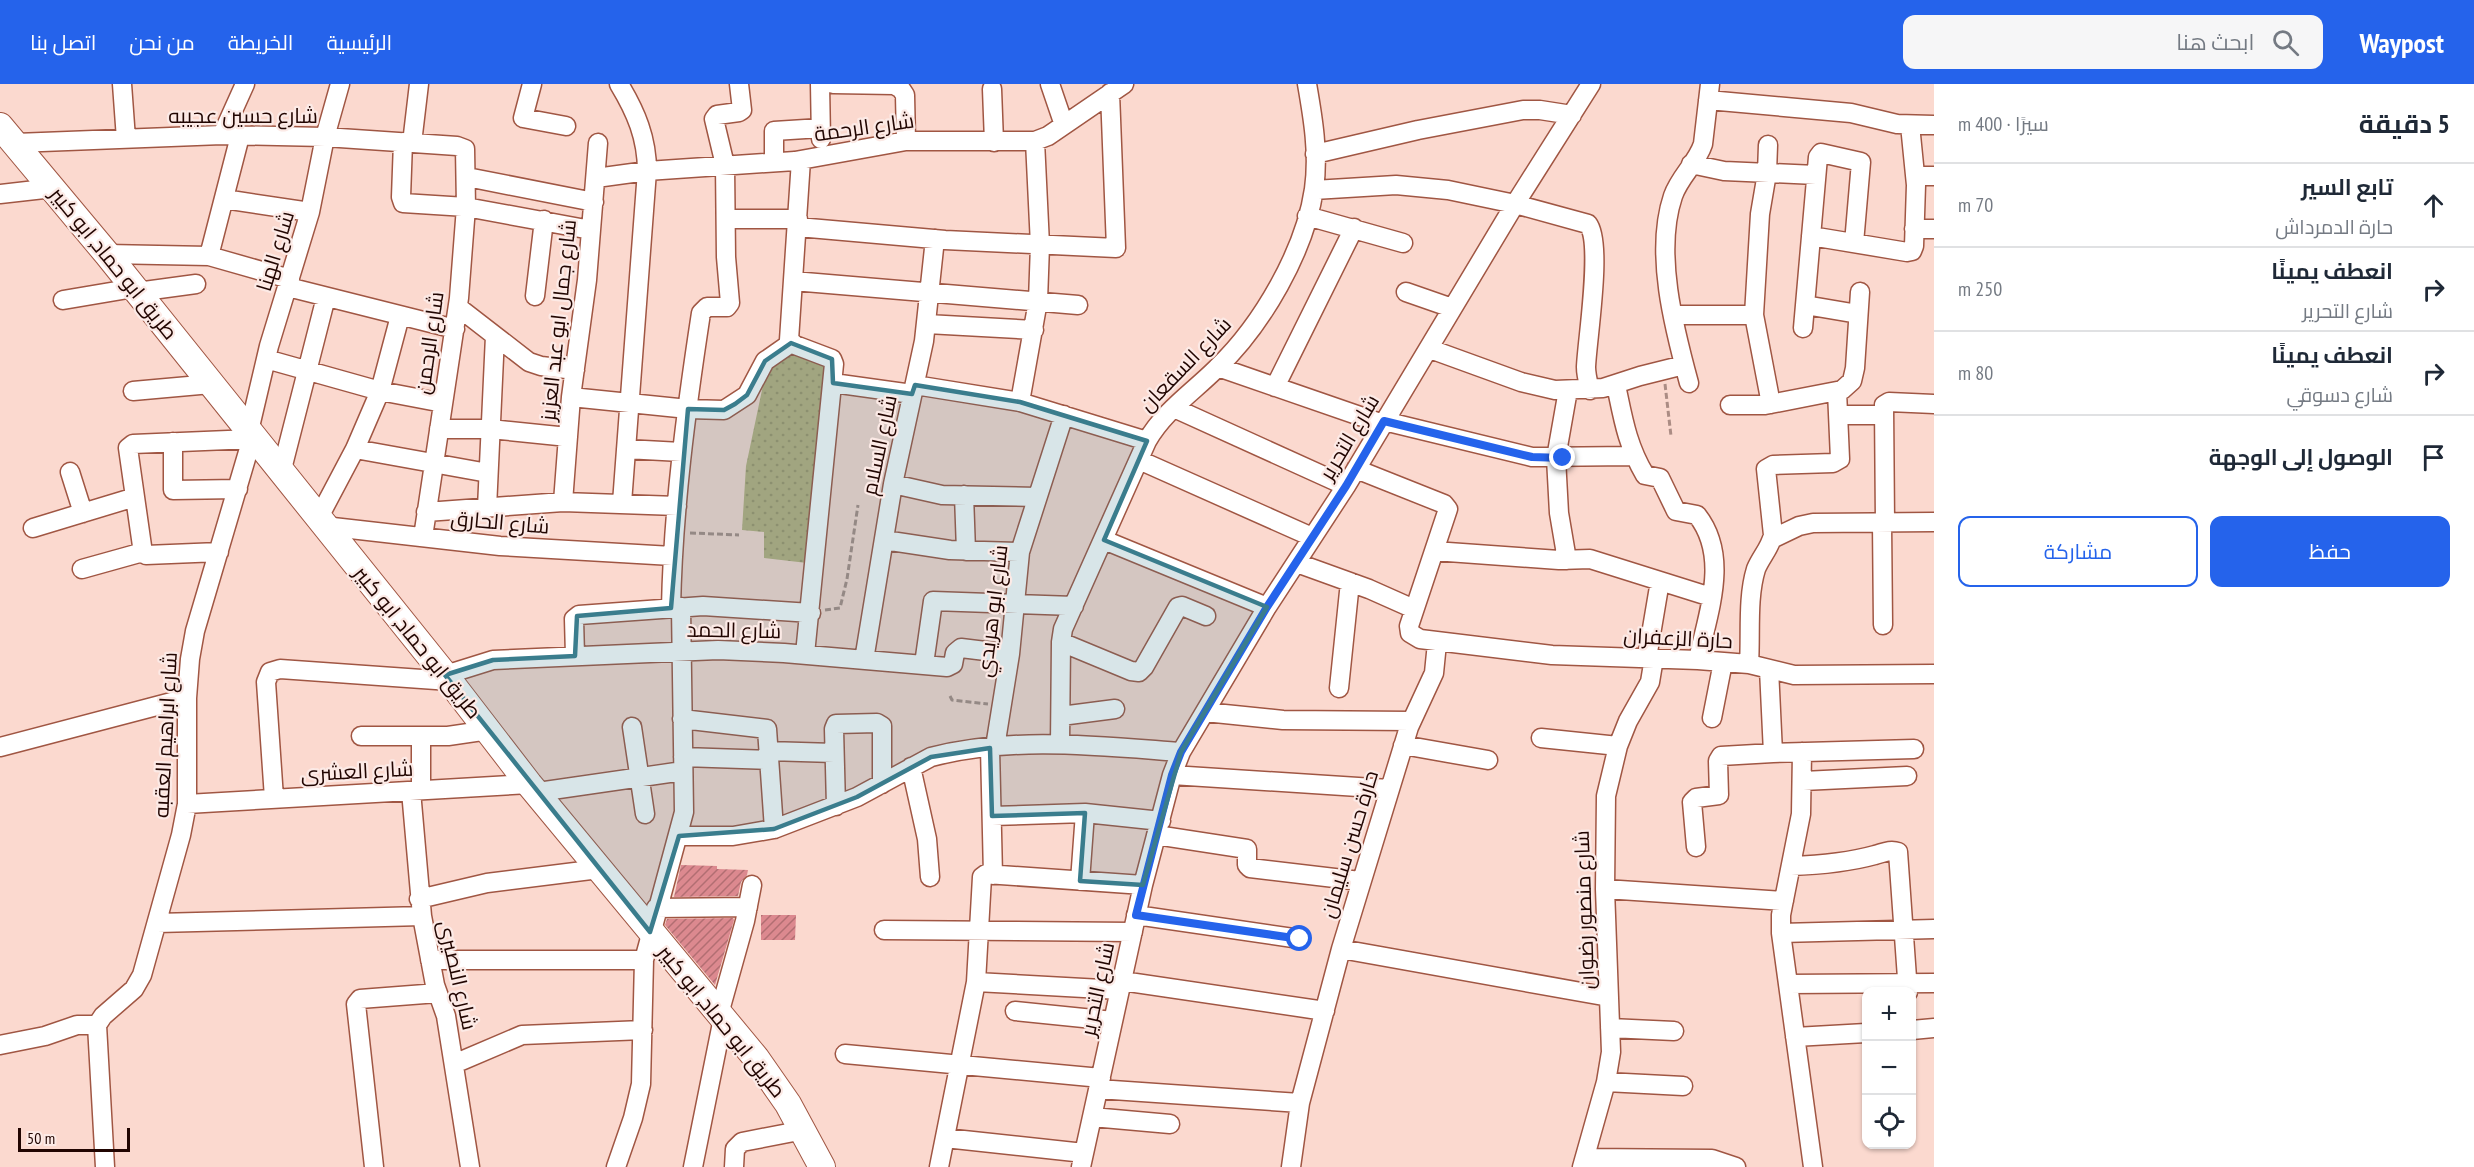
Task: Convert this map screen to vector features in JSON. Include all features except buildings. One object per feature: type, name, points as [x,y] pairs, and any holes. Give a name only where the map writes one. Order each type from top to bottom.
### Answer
[{"type":"main road","name":"طريق ابو حماد, ابو كبير","points":[[9,141],[53,188],[107,254],[599,869],[653,920],[721,1016],[756,1058],[804,1130],[822,1167]]},
{"type":"street","points":[[122,84],[126,139]]},
{"type":"street","points":[[209,256],[224,199],[231,136],[245,84]]},
{"type":"street","name":"شارع الهنا","points":[[251,435],[266,359],[310,212],[325,137],[340,84]]},
{"type":"street","points":[[419,84],[400,199],[405,203],[466,207],[591,230]]},
{"type":"street","points":[[532,84],[523,116],[526,119],[566,126]]},
{"type":"street","points":[[619,84],[630,100],[640,127],[646,147],[647,171],[622,503]]},
{"type":"street","points":[[616,1167],[633,1118],[641,1084],[644,960],[684,812],[681,651],[672,556],[681,452],[700,317],[707,307],[725,307],[730,303],[726,268],[725,165],[714,119],[717,115],[742,110],[739,84]]},
{"type":"street","points":[[820,84],[822,155]]},
{"type":"street","points":[[833,84],[894,85],[901,88],[905,95],[906,141]]},
{"type":"street","points":[[1050,84],[1064,125]]},
{"type":"street","name":"شارع السقعان","points":[[1060,744],[1063,629],[1147,441],[1159,423],[1218,367],[1249,331],[1278,288],[1292,260],[1314,190],[1316,154],[1307,84]]},
{"type":"street","name":"شارع التحرير","points":[[1083,1160],[1143,885],[1172,775],[1181,752],[1267,607],[1346,486],[1515,204],[1591,84]]},
{"type":"street","points":[[726,219],[798,223],[935,240],[1116,248],[1117,88]]},
{"type":"street","name":"شارع الرحمة","points":[[596,178],[647,171],[801,160],[906,141],[1035,141],[1064,125],[1117,88]]},
{"type":"street","points":[[992,89],[994,142]]},
{"type":"street","points":[[1689,383],[1673,315],[1668,279],[1666,227],[1677,186],[1700,153],[1703,144],[1709,92],[1851,113],[1910,125],[1934,125]]},
{"type":"street","points":[[1316,154],[1418,130],[1523,110],[1572,115]]},
{"type":"street","points":[[1811,236],[1912,251],[1915,176],[1910,125]]},
{"type":"street","points":[[774,162],[774,131],[821,128]]},
{"type":"street","name":"شارع حسين عجيبه","points":[[9,141],[231,136],[325,137],[460,146],[465,149],[466,153]]},
{"type":"street","points":[[1020,402],[1038,302],[1040,245],[1035,141]]},
{"type":"street","name":"شارع جمال ابو عبد العزيز","points":[[563,502],[574,370],[585,302],[598,143]]},
{"type":"street","points":[[1768,146],[1767,173],[1760,214],[1754,315],[1771,405]]},
{"type":"street","name":"شارع الرحمن","points":[[423,537],[458,307],[466,207],[466,153]]},
{"type":"street","points":[[1803,328],[1817,166],[1821,153],[1857,159],[1861,162],[1854,243]]},
{"type":"street","points":[[791,343],[789,336],[801,160]]},
{"type":"street","points":[[1691,164],[1713,170],[1767,173],[1817,166]]},
{"type":"street","points":[[1915,176],[1934,176]]},
{"type":"street","points":[[467,177],[594,202]]},
{"type":"street","points":[[1314,190],[1370,186],[1422,187],[1475,194],[1582,221],[1591,229],[1593,290],[1586,370],[1590,390]]},
{"type":"street","points":[[0,194],[53,188]]},
{"type":"street","points":[[224,199],[310,212]]},
{"type":"street","points":[[1307,216],[1403,243]]},
{"type":"street","points":[[535,296],[544,220]]},
{"type":"street","points":[[1275,387],[1354,228]]},
{"type":"street","points":[[1914,238],[1934,228]]},
{"type":"street","name":"شارع السلام","points":[[864,660],[893,484],[927,324],[935,240]]},
{"type":"street","points":[[107,254],[209,256],[326,297],[455,328]]},
{"type":"street","points":[[793,281],[1078,305]]},
{"type":"street","points":[[63,300],[196,284]]},
{"type":"street","points":[[1406,292],[1452,308]]},
{"type":"street","points":[[1730,405],[1771,405],[1848,387],[1853,377],[1860,292]]},
{"type":"street","points":[[281,473],[326,297]]},
{"type":"street","points":[[1805,305],[1858,314]]},
{"type":"street","points":[[458,307],[529,362],[541,366],[574,370]]},
{"type":"street","points":[[1673,315],[1754,315]]},
{"type":"street","points":[[321,523],[380,392],[400,316]]},
{"type":"street","points":[[927,324],[1034,330]]},
{"type":"street","points":[[487,508],[495,336]]},
{"type":"street","points":[[572,397],[688,409],[724,410],[747,395],[765,361],[791,343]]},
{"type":"street","points":[[791,343],[832,359],[834,364],[805,654]]},
{"type":"street","points":[[1430,349],[1521,382],[1555,390],[1590,390],[1616,385],[1684,365]]},
{"type":"street","points":[[266,359],[380,392],[443,403]]},
{"type":"street","points":[[1218,367],[1383,422],[1516,454],[1556,458],[1633,456]]},
{"type":"street","points":[[832,383],[1020,402],[1147,441]]},
{"type":"street","points":[[133,391],[211,384]]},
{"type":"street","points":[[1616,385],[1633,456],[1645,475],[1660,478],[1676,511],[1693,513],[1699,518],[1713,546],[1716,559],[1698,660]]},
{"type":"street","points":[[1567,560],[1559,513],[1556,458],[1569,390]]},
{"type":"street","points":[[1749,664],[1753,586],[1757,568],[1772,539],[1774,524],[1766,469],[1773,465],[1837,462],[1840,455],[1837,391]]},
{"type":"street","points":[[1883,625],[1884,405],[1889,402],[1934,404]]},
{"type":"street","points":[[1174,408],[1346,486]]},
{"type":"street","name":"شارع ابو هريدي","points":[[939,1167],[976,982],[992,816],[992,748],[1010,654],[1020,552],[1064,414]]},
{"type":"street","points":[[1838,415],[1884,415]]},
{"type":"street","points":[[439,429],[490,429],[568,437]]},
{"type":"street","points":[[143,552],[129,446],[251,435]]},
{"type":"street","name":"شارع ابراهيم العقبه","points":[[98,1025],[103,1016],[134,989],[142,975],[158,923],[187,804],[187,698],[190,658],[195,632],[238,489],[251,435]]},
{"type":"street","points":[[173,442],[173,490],[238,489]]},
{"type":"street","points":[[355,449],[488,473]]},
{"type":"street","points":[[626,449],[681,452]]},
{"type":"street","points":[[1139,460],[1312,537]]},
{"type":"street","points":[[1356,469],[1446,506],[1448,513],[1409,626],[1410,633],[1429,641]]},
{"type":"street","points":[[70,472],[83,513]]},
{"type":"street","points":[[893,484],[930,493],[1037,497]]},
{"type":"street","points":[[964,495],[966,551]]},
{"type":"street","points":[[33,528],[135,497]]},
{"type":"street","points":[[426,512],[563,502],[676,506]]},
{"type":"street","points":[[1772,539],[1785,531],[1813,523],[1934,522]]},
{"type":"street","name":"شارع الحارق","points":[[321,523],[534,549],[672,556]]},
{"type":"street","points":[[884,540],[966,551],[1020,552]]},
{"type":"street","points":[[1104,540],[1267,607]]},
{"type":"street","points":[[1434,551],[1601,562],[1711,597]]},
{"type":"street","points":[[82,570],[143,552],[146,555],[219,552]]},
{"type":"street","points":[[1297,563],[1414,609]]},
{"type":"street","name":"شارع منصور رضوان","points":[[1584,1163],[1606,1082],[1611,1052],[1604,812],[1618,746],[1650,682],[1650,658],[1660,580]]},
{"type":"street","points":[[1340,688],[1350,582]]},
{"type":"street","points":[[924,664],[933,601],[1074,606]]},
{"type":"street","points":[[575,656],[574,619],[577,616],[676,607],[728,606],[811,612]]},
{"type":"street","points":[[1061,642],[1135,673],[1144,667],[1178,607],[1182,606],[1206,616]]},
{"type":"street","name":"حارة الزعفران","points":[[1429,641],[1569,656],[1749,664],[1794,675],[1934,674]]},
{"type":"street","name":"حارة حسن سليمان","points":[[1291,1167],[1300,1103],[1360,881],[1411,721],[1434,673],[1429,641]]},
{"type":"street","name":"شارع الحمد","points":[[447,678],[493,660],[681,651],[805,654],[951,666],[954,653],[961,648],[1010,654]]},
{"type":"street","points":[[1712,718],[1723,662]]},
{"type":"street","points":[[274,798],[266,682],[270,672],[280,669],[447,678]]},
{"type":"street","points":[[1769,669],[1773,753]]},
{"type":"street","points":[[0,747],[187,698]]},
{"type":"street","points":[[1061,716],[1115,709]]},
{"type":"street","points":[[1205,712],[1282,720],[1411,721]]},
{"type":"street","points":[[682,719],[765,728],[768,732],[774,829]]},
{"type":"street","points":[[836,806],[834,729],[836,724],[876,723],[882,726],[882,784]]},
{"type":"street","points":[[632,727],[645,814]]},
{"type":"street","points":[[361,736],[448,736],[489,730]]},
{"type":"street","name":"شارع النصيرى","points":[[421,737],[416,791],[421,908],[430,960],[446,1016],[470,1167]]},
{"type":"street","points":[[1541,738],[1618,746]]},
{"type":"street","points":[[679,836],[733,836],[774,829],[836,806],[941,754],[1060,744],[1181,752]]},
{"type":"street","points":[[1403,745],[1488,760]]},
{"type":"street","points":[[1696,847],[1692,802],[1695,799],[1719,795],[1719,758],[1773,753],[1914,749]]},
{"type":"street","points":[[1802,752],[1801,814],[1784,901],[1781,933],[1813,1167]]},
{"type":"street","name":"شارع العشرى","points":[[187,804],[416,791],[533,788],[639,777],[683,764],[834,753]]},
{"type":"street","points":[[911,767],[925,825],[930,877]]},
{"type":"street","points":[[1172,775],[1389,789]]},
{"type":"street","points":[[1803,781],[1907,776]]},
{"type":"street","points":[[1080,881],[1085,813]]},
{"type":"street","points":[[992,816],[1085,813],[1247,849],[1247,865],[1250,868],[1360,881]]},
{"type":"street","points":[[1791,866],[1831,865],[1890,850],[1898,852],[1908,987]]},
{"type":"street","points":[[158,923],[421,908],[487,883],[599,869]]},
{"type":"street","points":[[986,878],[1143,885]]},
{"type":"street","points":[[693,1167],[721,1016],[752,885]]},
{"type":"street","points":[[1605,890],[1784,901]]},
{"type":"street","points":[[653,920],[748,907]]},
{"type":"street","points":[[884,930],[980,931],[1134,923],[1300,939]]},
{"type":"street","points":[[1781,933],[1934,929]]},
{"type":"street","points":[[1341,949],[1609,997]]},
{"type":"street","points":[[430,960],[644,960]]},
{"type":"street","points":[[976,982],[1121,985],[1325,1011]]},
{"type":"street","points":[[1788,984],[1908,987],[1934,983]]},
{"type":"street","points":[[374,1167],[356,1004],[360,999],[438,993]]},
{"type":"street","points":[[1015,1011],[1113,1021]]},
{"type":"street","points":[[0,1045],[45,1036],[77,1025],[98,1025],[105,1167]]},
{"type":"street","points":[[1610,1028],[1674,1031]]},
{"type":"street","points":[[1916,1030],[1934,1028]]},
{"type":"street","points":[[454,1064],[522,1035],[643,1030]]},
{"type":"street","points":[[1795,1037],[1862,1033]]},
{"type":"street","points":[[845,1054],[1300,1103]]},
{"type":"street","points":[[1606,1082],[1683,1086]]},
{"type":"street","points":[[1092,1117],[1170,1124]]},
{"type":"street","points":[[734,1167],[735,1149],[742,1142],[804,1130]]},
{"type":"street","points":[[945,1138],[1083,1160]]},
{"type":"street","points":[[1584,1163],[1712,1159],[1736,1167]]},
{"type":"path","points":[[1664,370],[1671,436]]},
{"type":"path","points":[[811,612],[840,608],[848,579],[858,505]]},
{"type":"path","points":[[674,532],[739,535]]},
{"type":"path","points":[[950,696],[952,700],[1001,706]]},
{"type":"highlighted area","points":[[791,343],[832,359],[833,383],[912,394],[915,385],[1020,402],[1147,441],[1104,540],[1267,607],[1181,752],[1143,885],[1080,881],[1085,813],[992,816],[990,748],[931,757],[857,797],[774,829],[679,836],[650,932],[445,675],[493,660],[575,656],[577,616],[671,608],[688,409],[724,410],[735,404],[747,395],[765,361]]},
{"type":"shaded area","points":[[770,352],[829,360],[807,563],[764,558],[764,532],[742,530],[746,466]]},
{"type":"route","points":[[1300,939],[1136,915],[1172,775],[1181,752],[1267,607],[1346,486],[1384,421],[1516,454],[1547,459],[1563,458]]}]
